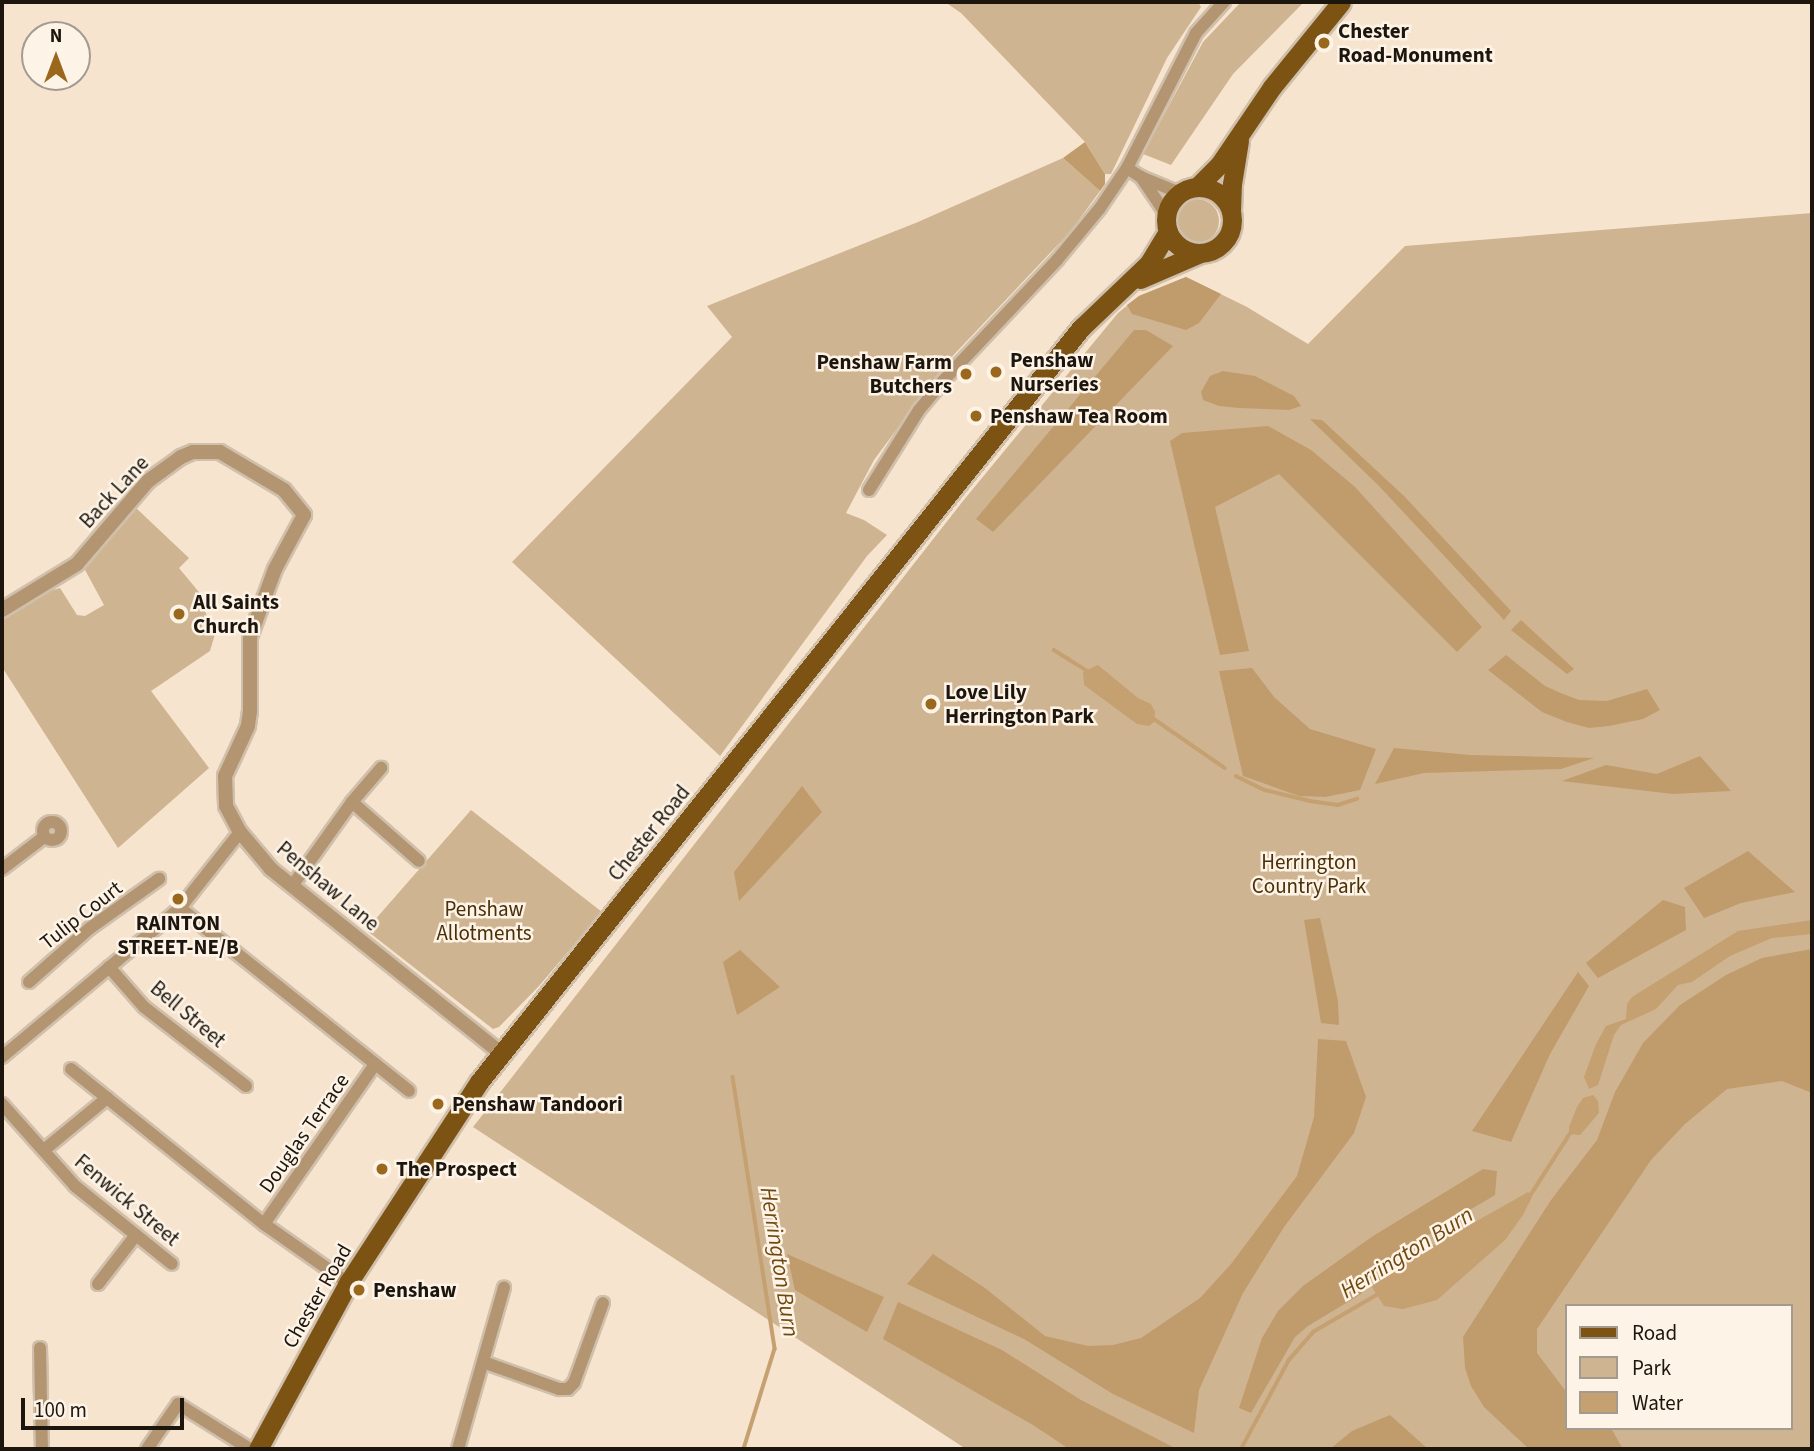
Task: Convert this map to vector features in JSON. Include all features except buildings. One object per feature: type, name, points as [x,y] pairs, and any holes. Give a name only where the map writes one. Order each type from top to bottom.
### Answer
[{"type":"main road","points":[[1240,136],[1232,184],[1231,227],[1224,241],[1216,248],[1200,253],[1179,246],[1167,223],[1189,190],[1219,165],[1272,87],[1341,2]]},
{"type":"main road","points":[[1189,190],[1215,191],[1226,200],[1231,212]]},
{"type":"main road","name":"Chester Road","points":[[258,1449],[348,1283],[478,1082],[1082,328],[1130,284],[1156,254],[1167,223]]},
{"type":"main road","name":"Chester Road","points":[[1130,284],[1200,253]]},
{"type":"street","points":[[869,490],[919,410],[964,356],[1080,235],[1127,168],[1196,33],[1224,2]]},
{"type":"street","points":[[1127,168],[1141,177],[1189,190]]},
{"type":"street","points":[[1141,177],[1167,223]]},
{"type":"street","name":"Back Lane","points":[[2,610],[77,564],[148,481],[164,468],[193,453],[220,452],[237,460],[277,484],[300,506]]},
{"type":"street","name":"Penshaw Lane","points":[[300,506],[304,515],[303,521],[275,569],[250,636],[248,726],[225,776],[226,806],[240,832],[271,869],[501,1054]]},
{"type":"street","points":[[292,886],[352,802],[381,768]]},
{"type":"street","points":[[352,802],[419,861]]},
{"type":"street","points":[[2,1057],[180,908],[240,832]]},
{"type":"street","points":[[2,869],[44,837]]},
{"type":"street","name":"Tulip Court","points":[[29,982],[90,929],[159,879]]},
{"type":"street","points":[[180,908],[409,1091]]},
{"type":"street","name":"Bell Street","points":[[114,963],[144,1007],[246,1086]]},
{"type":"street","name":"Douglas Terrace","points":[[264,1224],[375,1064]]},
{"type":"street","points":[[71,1069],[264,1224],[348,1283]]},
{"type":"street","points":[[44,1150],[107,1098]]},
{"type":"street","name":"Fenwick Street","points":[[2,1104],[75,1186],[172,1264]]},
{"type":"street","points":[[98,1283],[136,1235]]},
{"type":"street","points":[[458,1449],[504,1287]]},
{"type":"street","points":[[483,1362],[559,1389],[568,1389],[573,1383],[603,1303]]},
{"type":"street","points":[[40,1348],[42,1449]]},
{"type":"street","points":[[147,1449],[178,1404],[250,1449]]},
{"type":"green space","points":[[945,2],[1198,2],[1201,7],[1167,58],[1111,174],[1105,174],[1085,142],[961,13]]},
{"type":"green space","points":[[1241,2],[1304,2],[1233,74],[1171,165],[1143,154],[1203,42]]},
{"type":"green space","points":[[1063,158],[1100,191],[1070,232],[946,363],[874,460],[846,513],[864,520],[887,535],[867,556],[720,756],[512,562],[732,337],[707,306],[918,222]]},
{"type":"green space","points":[[1197,199],[1213,205],[1219,221],[1213,237],[1197,243],[1181,237],[1175,221],[1181,205]]},
{"type":"green space","name":"Herrington Country Park","points":[[1812,213],[1812,1449],[966,1449],[473,1127],[963,501],[1118,313],[1139,296],[1186,277],[1247,307],[1308,344],[1405,246]]},
{"type":"green space","points":[[135,507],[189,558],[179,568],[203,597],[200,600],[215,634],[210,651],[151,691],[209,768],[118,848],[2,667],[2,616],[36,595],[60,588],[77,615],[85,616],[104,605],[84,568]]},
{"type":"green space","name":"Penshaw Allotments","points":[[471,810],[602,912],[539,986],[499,1027],[493,1029],[366,930]]},
{"type":"shaded area","points":[[1085,142],[1105,174],[1105,184],[1100,191],[1063,158]]},
{"type":"shaded area","points":[[1186,277],[1221,294],[1199,323],[1186,330],[1132,314],[1127,305],[1139,296]]},
{"type":"shaded area","points":[[1134,330],[1146,330],[1173,346],[993,532],[976,519]]},
{"type":"shaded area","points":[[1223,371],[1255,376],[1294,396],[1301,406],[1289,410],[1239,408],[1219,406],[1203,400],[1201,392],[1210,376]]},
{"type":"shaded area","points":[[1310,419],[1322,420],[1404,496],[1511,611],[1504,620],[1379,486]]},
{"type":"shaded area","points":[[1268,426],[1311,450],[1355,487],[1482,627],[1457,652],[1279,474],[1215,507],[1249,651],[1220,655],[1170,441],[1182,433]]},
{"type":"shaded area","points":[[1521,620],[1574,669],[1567,674],[1511,630]]},
{"type":"shaded area","points":[[1506,655],[1545,686],[1579,700],[1607,701],[1647,689],[1660,710],[1643,719],[1609,726],[1589,728],[1567,722],[1542,712],[1488,670]]},
{"type":"shaded area","points":[[1252,668],[1274,697],[1310,729],[1376,749],[1360,790],[1325,797],[1299,796],[1243,776],[1219,671]]},
{"type":"shaded area","points":[[1394,748],[1470,755],[1594,758],[1561,769],[1424,773],[1375,784]]},
{"type":"shaded area","points":[[1700,756],[1731,791],[1673,794],[1562,781],[1606,765],[1657,774]]},
{"type":"shaded area","points":[[802,786],[822,812],[739,901],[734,872]]},
{"type":"shaded area","points":[[1748,851],[1795,892],[1741,903],[1704,918],[1684,888]]},
{"type":"shaded area","points":[[1663,900],[1685,907],[1686,930],[1598,978],[1586,963]]},
{"type":"shaded area","points":[[1320,918],[1338,1001],[1339,1025],[1321,1023],[1304,920]]},
{"type":"shaded area","points":[[1812,949],[1812,1093],[1782,1081],[1727,1089],[1685,1124],[1651,1160],[1537,1329],[1537,1353],[1566,1392],[1566,1430],[1612,1430],[1623,1449],[1529,1449],[1484,1407],[1471,1386],[1465,1368],[1463,1337],[1551,1200],[1597,1140],[1615,1092],[1643,1043],[1680,1005],[1726,975],[1762,958]]},
{"type":"shaded area","points":[[740,950],[780,987],[737,1015],[723,962]]},
{"type":"shaded area","points":[[1578,972],[1589,986],[1550,1054],[1511,1142],[1472,1131]]},
{"type":"shaded area","points":[[1318,1039],[1346,1041],[1366,1097],[1354,1133],[1284,1227],[1243,1293],[1199,1390],[1194,1433],[1113,1394],[1024,1339],[907,1284],[933,1254],[985,1288],[1045,1336],[1088,1346],[1113,1345],[1141,1338],[1200,1298],[1231,1264],[1297,1176],[1314,1117]]},
{"type":"shaded area","points":[[1483,1169],[1497,1171],[1495,1195],[1406,1248],[1371,1277],[1361,1294],[1308,1326],[1295,1337],[1251,1413],[1239,1408],[1262,1338],[1278,1311],[1303,1286],[1373,1236]]},
{"type":"shaded area","points":[[787,1254],[884,1297],[867,1332],[795,1290]]},
{"type":"shaded area","points":[[898,1302],[1002,1350],[1081,1400],[1177,1449],[1069,1449],[1033,1425],[883,1339]]},
{"type":"shaded area","points":[[1390,1415],[1428,1449],[1330,1449],[1352,1431]]},
{"type":"water","points":[[1098,665],[1138,698],[1151,704],[1155,712],[1154,722],[1149,726],[1137,724],[1084,685],[1083,672]]},
{"type":"water","points":[[1812,920],[1812,934],[1772,938],[1730,956],[1692,982],[1678,985],[1656,1009],[1621,1025],[1614,1035],[1598,1085],[1589,1089],[1584,1077],[1596,1044],[1606,1026],[1626,1019],[1627,1004],[1632,997],[1738,931]]},
{"type":"water","points":[[1593,1095],[1598,1101],[1599,1113],[1580,1135],[1569,1134],[1577,1107],[1583,1098]]},
{"type":"water","points":[[1528,1192],[1532,1197],[1505,1240],[1437,1300],[1403,1309],[1384,1306],[1372,1287],[1379,1276]]},
{"type":"waterway","points":[[1054,650],[1086,670]]},
{"type":"waterway","points":[[1154,719],[1225,768]]},
{"type":"waterway","points":[[1236,776],[1265,790],[1310,801],[1338,805],[1357,799]]},
{"type":"waterway","name":"Herrington Burn","points":[[733,1077],[775,1349],[744,1449]]},
{"type":"waterway","name":"Herrington Burn","points":[[1528,1199],[1571,1132]]},
{"type":"waterway","name":"Herrington Burn","points":[[1241,1449],[1289,1360],[1313,1332],[1380,1293]]},
{"type":"place","name":"Chester Road-Monument","points":[[1324,43]]},
{"type":"place","name":"Penshaw Nurseries","points":[[996,372]]},
{"type":"place","name":"Penshaw Farm Butchers","points":[[966,374]]},
{"type":"place","name":"Penshaw Tea Room","points":[[976,416]]},
{"type":"place","name":"All Saints Church","points":[[179,614]]},
{"type":"place","name":"Love Lily Herrington Park","points":[[931,704]]},
{"type":"place","name":"RAINTON STREET-NE/B","points":[[178,899]]},
{"type":"place","name":"Penshaw Tandoori","points":[[438,1104]]},
{"type":"place","name":"The Prospect","points":[[382,1169]]},
{"type":"place","name":"Penshaw","points":[[359,1290]]}]
